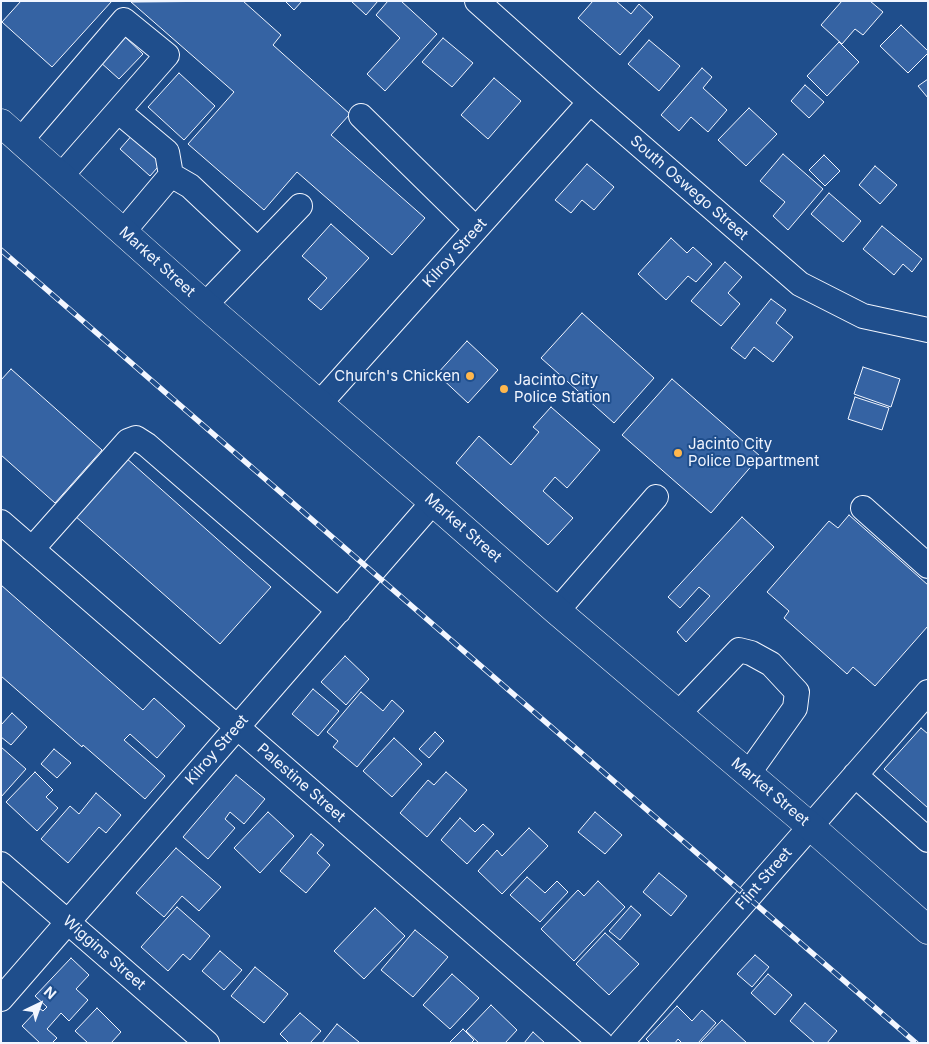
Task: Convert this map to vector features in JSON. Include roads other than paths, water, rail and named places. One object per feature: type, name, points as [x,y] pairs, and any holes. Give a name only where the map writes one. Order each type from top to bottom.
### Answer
[{"type":"main road","name":"Market Street","points":[[11,131],[205,305],[557,611],[810,826],[928,930]]},
{"type":"street","name":"South Oswego Street","points":[[477,1],[800,284],[863,316],[928,330]]},
{"type":"street","points":[[11,131],[124,20],[167,55],[61,176]]},
{"type":"street","name":"Kilroy Street","points":[[320,403],[590,102]]},
{"type":"street","points":[[118,111],[167,152],[171,175],[124,232]]},
{"type":"street","points":[[361,116],[476,228]]},
{"type":"street","points":[[171,175],[190,186],[258,250]]},
{"type":"street","points":[[205,305],[300,206]]},
{"type":"street","points":[[32,549],[128,441],[136,438],[147,445],[339,610]]},
{"type":"street","points":[[557,611],[656,497]]},
{"type":"street","name":"Kilroy Street","points":[[1,999],[433,502]]},
{"type":"street","points":[[863,508],[928,566]]},
{"type":"street","name":"Palestine Street","points":[[1,522],[601,1043]]},
{"type":"street","points":[[678,714],[739,650],[751,653],[771,664],[798,692],[795,708],[748,774]]},
{"type":"street","name":"Flint Street","points":[[621,1043],[855,775],[926,698]]},
{"type":"street","points":[[855,775],[928,840]]},
{"type":"street","name":"Wiggins Street","points":[[1,864],[207,1043]]},
{"type":"railway","points":[[1,250],[916,1043]]},
{"type":"place","name":"Church's Chicken","points":[[470,376]]},
{"type":"place","name":"Jacinto City Police Station","points":[[504,389]]},
{"type":"place","name":"Jacinto City Police Department","points":[[678,453]]}]
